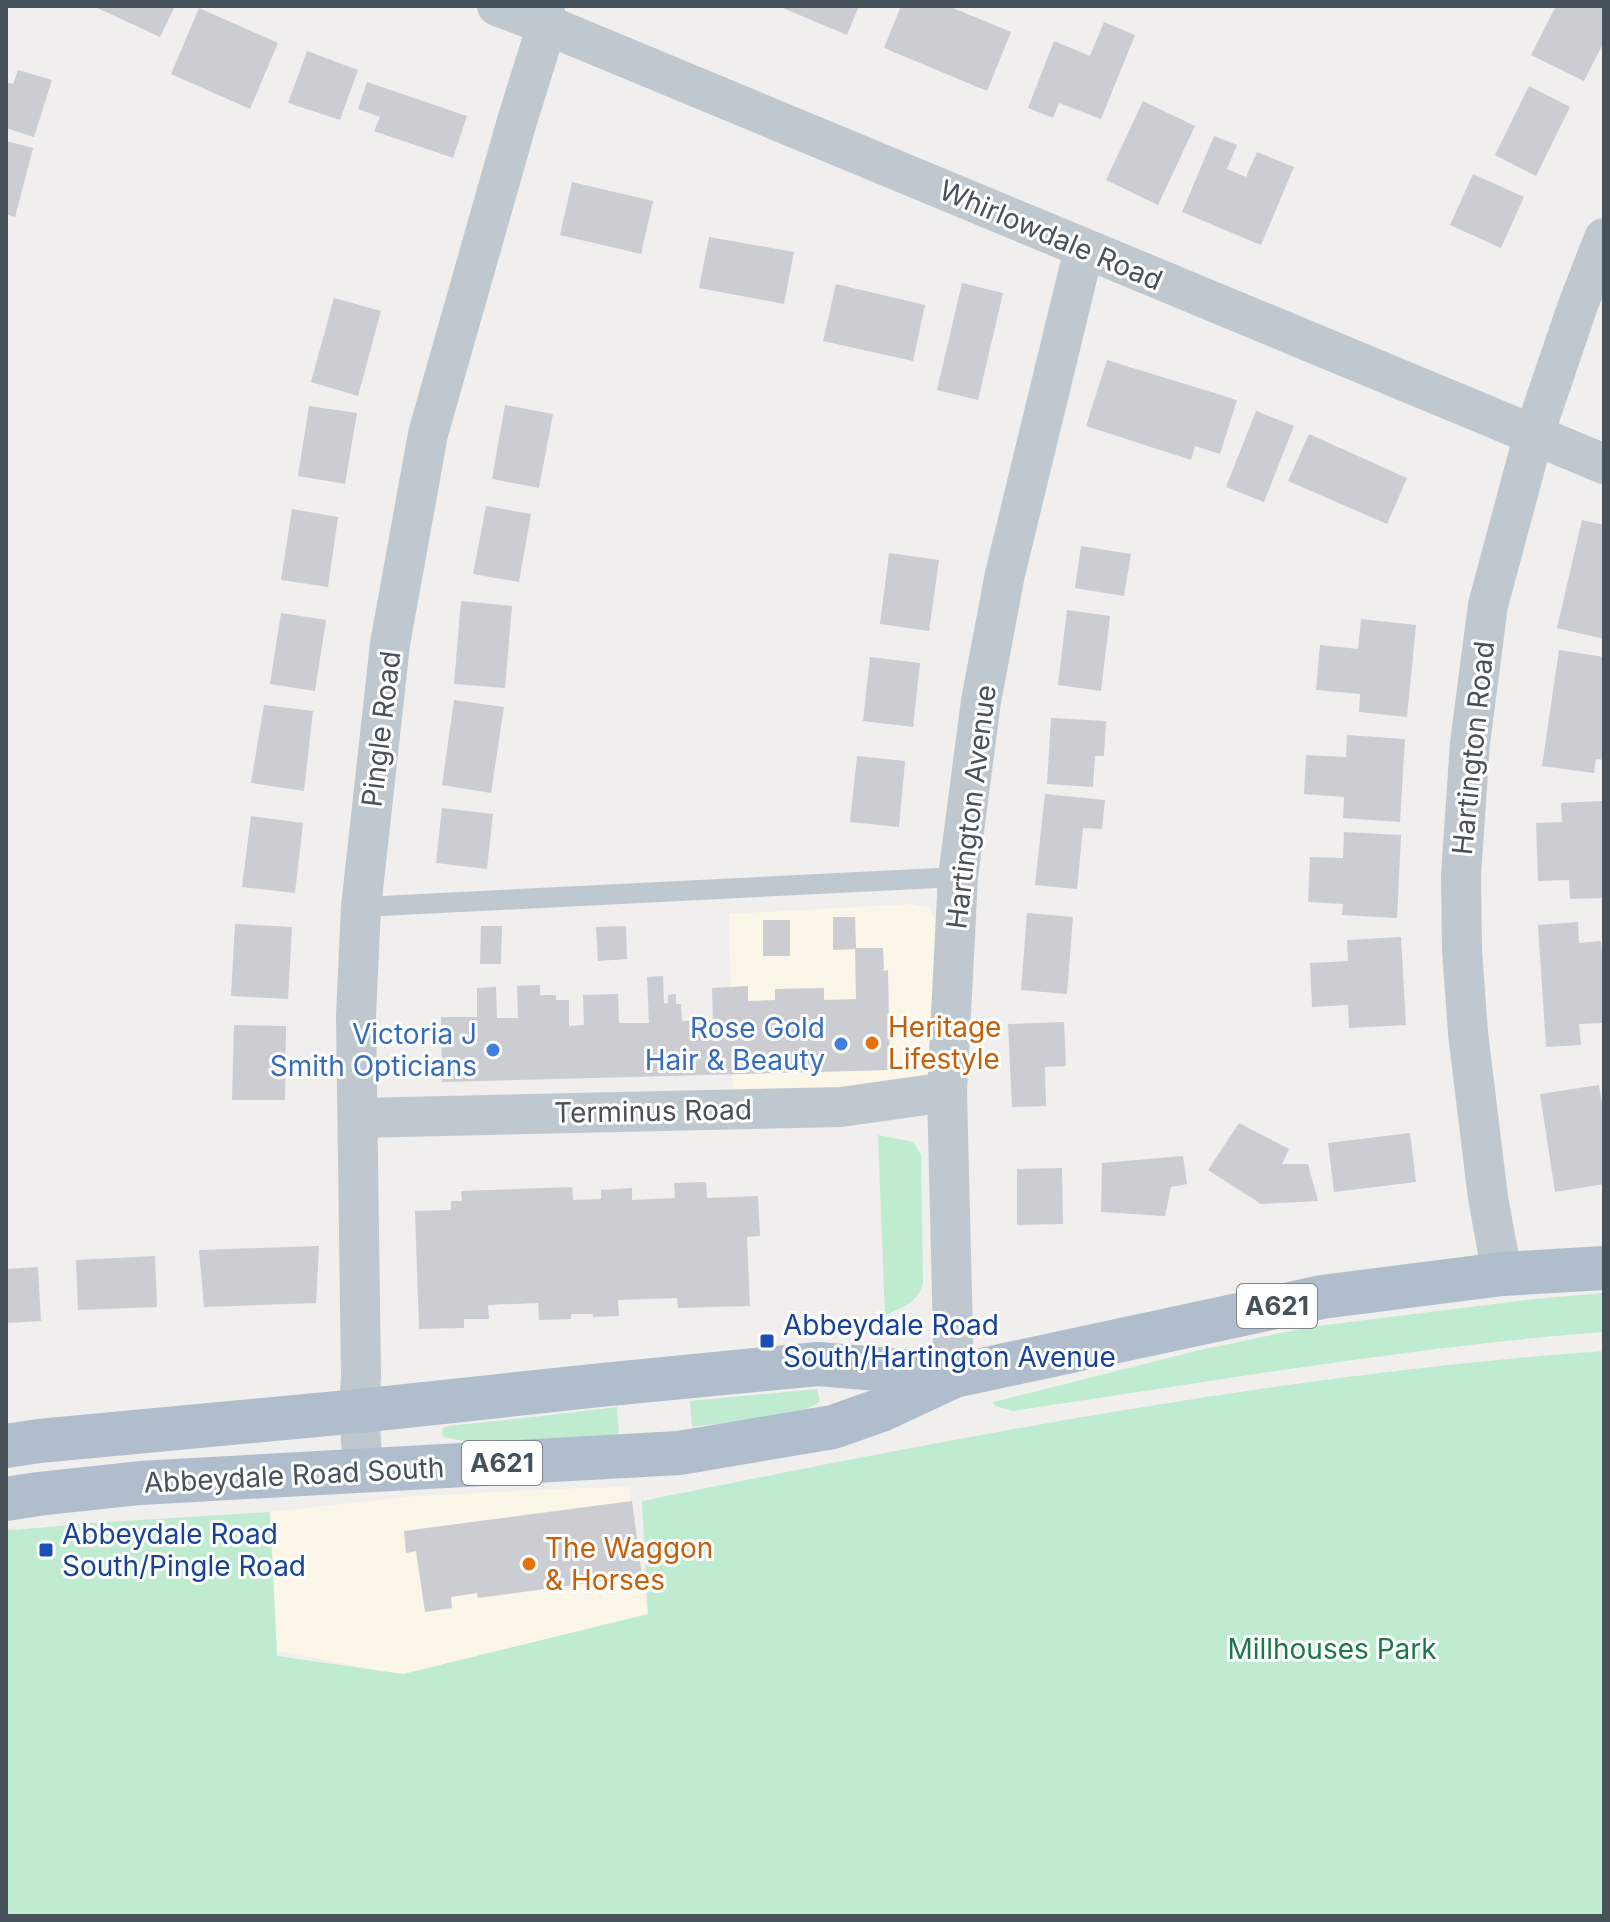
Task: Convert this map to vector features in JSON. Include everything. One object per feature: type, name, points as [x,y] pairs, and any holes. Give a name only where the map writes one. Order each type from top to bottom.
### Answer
[{"type":"main road","name":"Abbeydale Road South","points":[[6,1499],[140,1483],[703,1450],[833,1427],[881,1410],[954,1376],[1322,1297],[1502,1274],[1604,1268]]},
{"type":"main road","name":"Abbeydale Road South","points":[[6,1446],[818,1364],[954,1376]]},
{"type":"street","name":"Whirlowdale Road","points":[[497,6],[545,15],[1084,249],[1604,464]]},
{"type":"street","name":"Pingle Road","points":[[363,1471],[359,1411],[356,1016],[361,907],[390,644],[428,434],[545,15]]},
{"type":"street","name":"Hartington Road","points":[[1502,1274],[1488,1198],[1468,1033],[1462,950],[1461,875],[1470,743],[1488,605],[1534,434],[1604,238]]},
{"type":"street","name":"Hartington Avenue","points":[[954,1376],[947,1092],[958,877],[981,701],[1005,574],[1084,249]]},
{"type":"street","name":"Terminus Road","points":[[358,1118],[841,1107],[947,1092]]},
{"type":"lane","points":[[361,907],[958,877]]},
{"type":"shaded area","points":[[912,904],[929,908],[938,924],[930,1088],[733,1093],[729,914]]},
{"type":"shaded area","points":[[629,1487],[648,1614],[403,1675],[277,1651],[270,1512],[415,1496]]},
{"type":"green space","points":[[878,1135],[913,1142],[921,1154],[923,1283],[913,1300],[885,1316]]},
{"type":"green space","points":[[1604,1293],[1604,1332],[1382,1356],[1013,1411],[995,1406],[993,1402],[1200,1350],[1310,1327]]},
{"type":"green space","name":"Millhouses Park","points":[[1604,1351],[1604,1916],[6,1916],[6,1529],[270,1512],[277,1656],[403,1674],[648,1614],[642,1501],[1001,1431],[1241,1392],[1483,1361]]},
{"type":"green space","points":[[817,1389],[820,1401],[797,1413],[692,1427],[690,1401]]},
{"type":"green space","points":[[617,1407],[619,1434],[554,1441],[487,1443],[444,1437],[442,1434],[443,1428],[448,1426]]},
{"type":"building","points":[[93,6],[175,6],[160,37]]},
{"type":"building","points":[[778,6],[859,6],[847,35]]},
{"type":"building","points":[[901,6],[948,6],[1011,32],[987,91],[884,48]]},
{"type":"building","points":[[1556,6],[1604,6],[1604,42],[1584,81],[1531,55]]},
{"type":"building","points":[[199,8],[278,43],[250,109],[171,74]]},
{"type":"building","points":[[1104,22],[1135,35],[1101,119],[1059,103],[1053,118],[1028,108],[1054,41],[1090,56]]},
{"type":"building","points":[[307,51],[358,70],[340,120],[288,103]]},
{"type":"building","points":[[18,70],[52,80],[34,137],[6,128],[6,82],[13,84]]},
{"type":"building","points":[[367,82],[467,116],[453,158],[374,131],[380,117],[358,109]]},
{"type":"building","points":[[1529,86],[1570,107],[1536,176],[1495,155]]},
{"type":"building","points":[[1143,101],[1195,126],[1158,205],[1106,180]]},
{"type":"building","points":[[1214,136],[1237,145],[1227,169],[1246,177],[1257,152],[1294,167],[1261,245],[1182,212]]},
{"type":"building","points":[[6,141],[33,148],[15,217],[6,214]]},
{"type":"building","points":[[1473,174],[1524,197],[1501,248],[1450,225]]},
{"type":"building","points":[[572,182],[653,201],[641,254],[560,235]]},
{"type":"building","points":[[709,237],[794,252],[784,304],[699,288]]},
{"type":"building","points":[[962,283],[1003,293],[978,400],[937,390]]},
{"type":"building","points":[[836,284],[925,305],[913,361],[823,341]]},
{"type":"building","points":[[334,298],[381,311],[358,396],[311,382]]},
{"type":"building","points":[[1107,360],[1237,400],[1220,454],[1195,446],[1191,460],[1086,426]]},
{"type":"building","points":[[505,405],[553,414],[539,488],[492,479]]},
{"type":"building","points":[[309,406],[357,413],[345,484],[298,476]]},
{"type":"building","points":[[1256,411],[1294,426],[1264,502],[1226,487]]},
{"type":"building","points":[[1309,434],[1407,478],[1387,524],[1288,481]]},
{"type":"building","points":[[486,506],[531,514],[519,582],[473,574]]},
{"type":"building","points":[[292,509],[338,517],[328,587],[281,580]]},
{"type":"building","points":[[1582,520],[1604,525],[1604,639],[1557,628]]},
{"type":"building","points":[[1081,546],[1131,554],[1124,596],[1075,588]]},
{"type":"building","points":[[889,553],[939,560],[929,631],[880,624]]},
{"type":"building","points":[[461,601],[512,606],[505,688],[454,684]]},
{"type":"building","points":[[1067,610],[1110,616],[1101,691],[1058,685]]},
{"type":"building","points":[[281,613],[326,620],[315,691],[270,684]]},
{"type":"building","points":[[1361,619],[1416,625],[1407,717],[1359,712],[1360,694],[1316,690],[1320,645],[1358,649]]},
{"type":"building","points":[[1559,650],[1604,657],[1604,760],[1596,759],[1594,773],[1542,766]]},
{"type":"building","points":[[870,657],[920,663],[913,727],[863,721]]},
{"type":"building","points":[[454,700],[504,707],[491,793],[442,785]]},
{"type":"building","points":[[264,705],[313,711],[304,791],[251,783]]},
{"type":"building","points":[[1051,718],[1106,721],[1104,756],[1095,756],[1093,787],[1047,784]]},
{"type":"building","points":[[1347,735],[1405,739],[1400,822],[1343,818],[1344,797],[1304,794],[1306,755],[1346,757]]},
{"type":"building","points":[[857,756],[905,761],[899,827],[850,822]]},
{"type":"building","points":[[1045,794],[1105,800],[1102,829],[1083,828],[1077,889],[1035,885]]},
{"type":"building","points":[[1604,801],[1604,898],[1570,899],[1569,880],[1538,881],[1536,823],[1562,822],[1561,803]]},
{"type":"building","points":[[442,808],[493,814],[487,869],[436,863]]},
{"type":"building","points":[[251,816],[303,823],[295,893],[242,887]]},
{"type":"building","points":[[1344,832],[1401,835],[1397,918],[1342,915],[1343,904],[1308,902],[1310,857],[1343,858]]},
{"type":"building","points":[[1027,913],[1073,917],[1067,994],[1021,990]]},
{"type":"building","points":[[833,917],[855,917],[856,948],[883,948],[884,971],[888,970],[890,1070],[442,1082],[441,1017],[477,1017],[477,988],[496,987],[497,1018],[518,1018],[517,986],[540,985],[540,995],[556,995],[556,1000],[569,1000],[569,1026],[584,1025],[583,995],[618,994],[619,1023],[649,1023],[647,977],[663,976],[664,1003],[668,1003],[668,995],[676,994],[676,1004],[681,1004],[682,1021],[713,1020],[712,988],[748,986],[748,1001],[775,1000],[775,989],[824,988],[824,1000],[856,999],[855,949],[833,950]]},
{"type":"building","points":[[763,920],[790,920],[790,956],[763,956]]},
{"type":"building","points":[[1578,922],[1579,943],[1601,941],[1604,1023],[1579,1024],[1581,1045],[1546,1047],[1538,925]]},
{"type":"building","points":[[235,924],[292,927],[288,999],[231,996]]},
{"type":"building","points":[[481,926],[502,926],[501,964],[480,964]]},
{"type":"building","points":[[626,926],[627,959],[598,961],[596,927]]},
{"type":"building","points":[[1401,937],[1406,1025],[1349,1028],[1348,1005],[1312,1007],[1310,963],[1348,961],[1347,940]]},
{"type":"building","points":[[1064,1022],[1066,1066],[1045,1067],[1046,1106],[1012,1107],[1008,1024]]},
{"type":"building","points":[[234,1025],[286,1026],[285,1100],[232,1100]]},
{"type":"building","points":[[1599,1085],[1604,1116],[1604,1184],[1555,1192],[1540,1094]]},
{"type":"building","points":[[1239,1123],[1289,1149],[1282,1164],[1308,1164],[1318,1201],[1261,1204],[1208,1170]]},
{"type":"building","points":[[1410,1133],[1416,1182],[1334,1192],[1328,1143]]},
{"type":"building","points":[[1183,1156],[1187,1184],[1171,1187],[1165,1216],[1101,1212],[1102,1163]]},
{"type":"building","points":[[1062,1168],[1063,1224],[1017,1225],[1017,1169]]},
{"type":"building","points":[[706,1182],[707,1198],[758,1196],[760,1236],[747,1237],[750,1306],[678,1308],[677,1298],[618,1300],[619,1316],[571,1314],[571,1319],[539,1320],[538,1303],[488,1305],[489,1319],[464,1319],[464,1328],[419,1329],[415,1211],[451,1210],[451,1201],[462,1201],[461,1191],[572,1187],[573,1200],[601,1199],[601,1190],[632,1188],[632,1200],[675,1198],[674,1183]]},
{"type":"building","points":[[319,1246],[316,1303],[204,1307],[199,1250]]},
{"type":"building","points":[[155,1256],[157,1307],[78,1310],[76,1260]]},
{"type":"building","points":[[38,1267],[41,1321],[6,1323],[6,1269]]},
{"type":"building","name":"The Waggon & Horses","points":[[632,1501],[642,1576],[478,1598],[477,1593],[451,1597],[452,1608],[425,1612],[416,1551],[406,1553],[404,1531]]},
{"type":"place","name":"Heritage Lifestyle","points":[[872,1043]]},
{"type":"place","name":"Rose Gold Hair & Beauty","points":[[841,1044]]},
{"type":"place","name":"Victoria J Smith Opticians","points":[[493,1050]]},
{"type":"place","name":"Abbeydale Road South/Hartington Avenue","points":[[767,1341]]},
{"type":"place","name":"Abbeydale Road South/Pingle Road","points":[[46,1550]]},
{"type":"place","name":"The Waggon & Horses","points":[[529,1564]]}]
